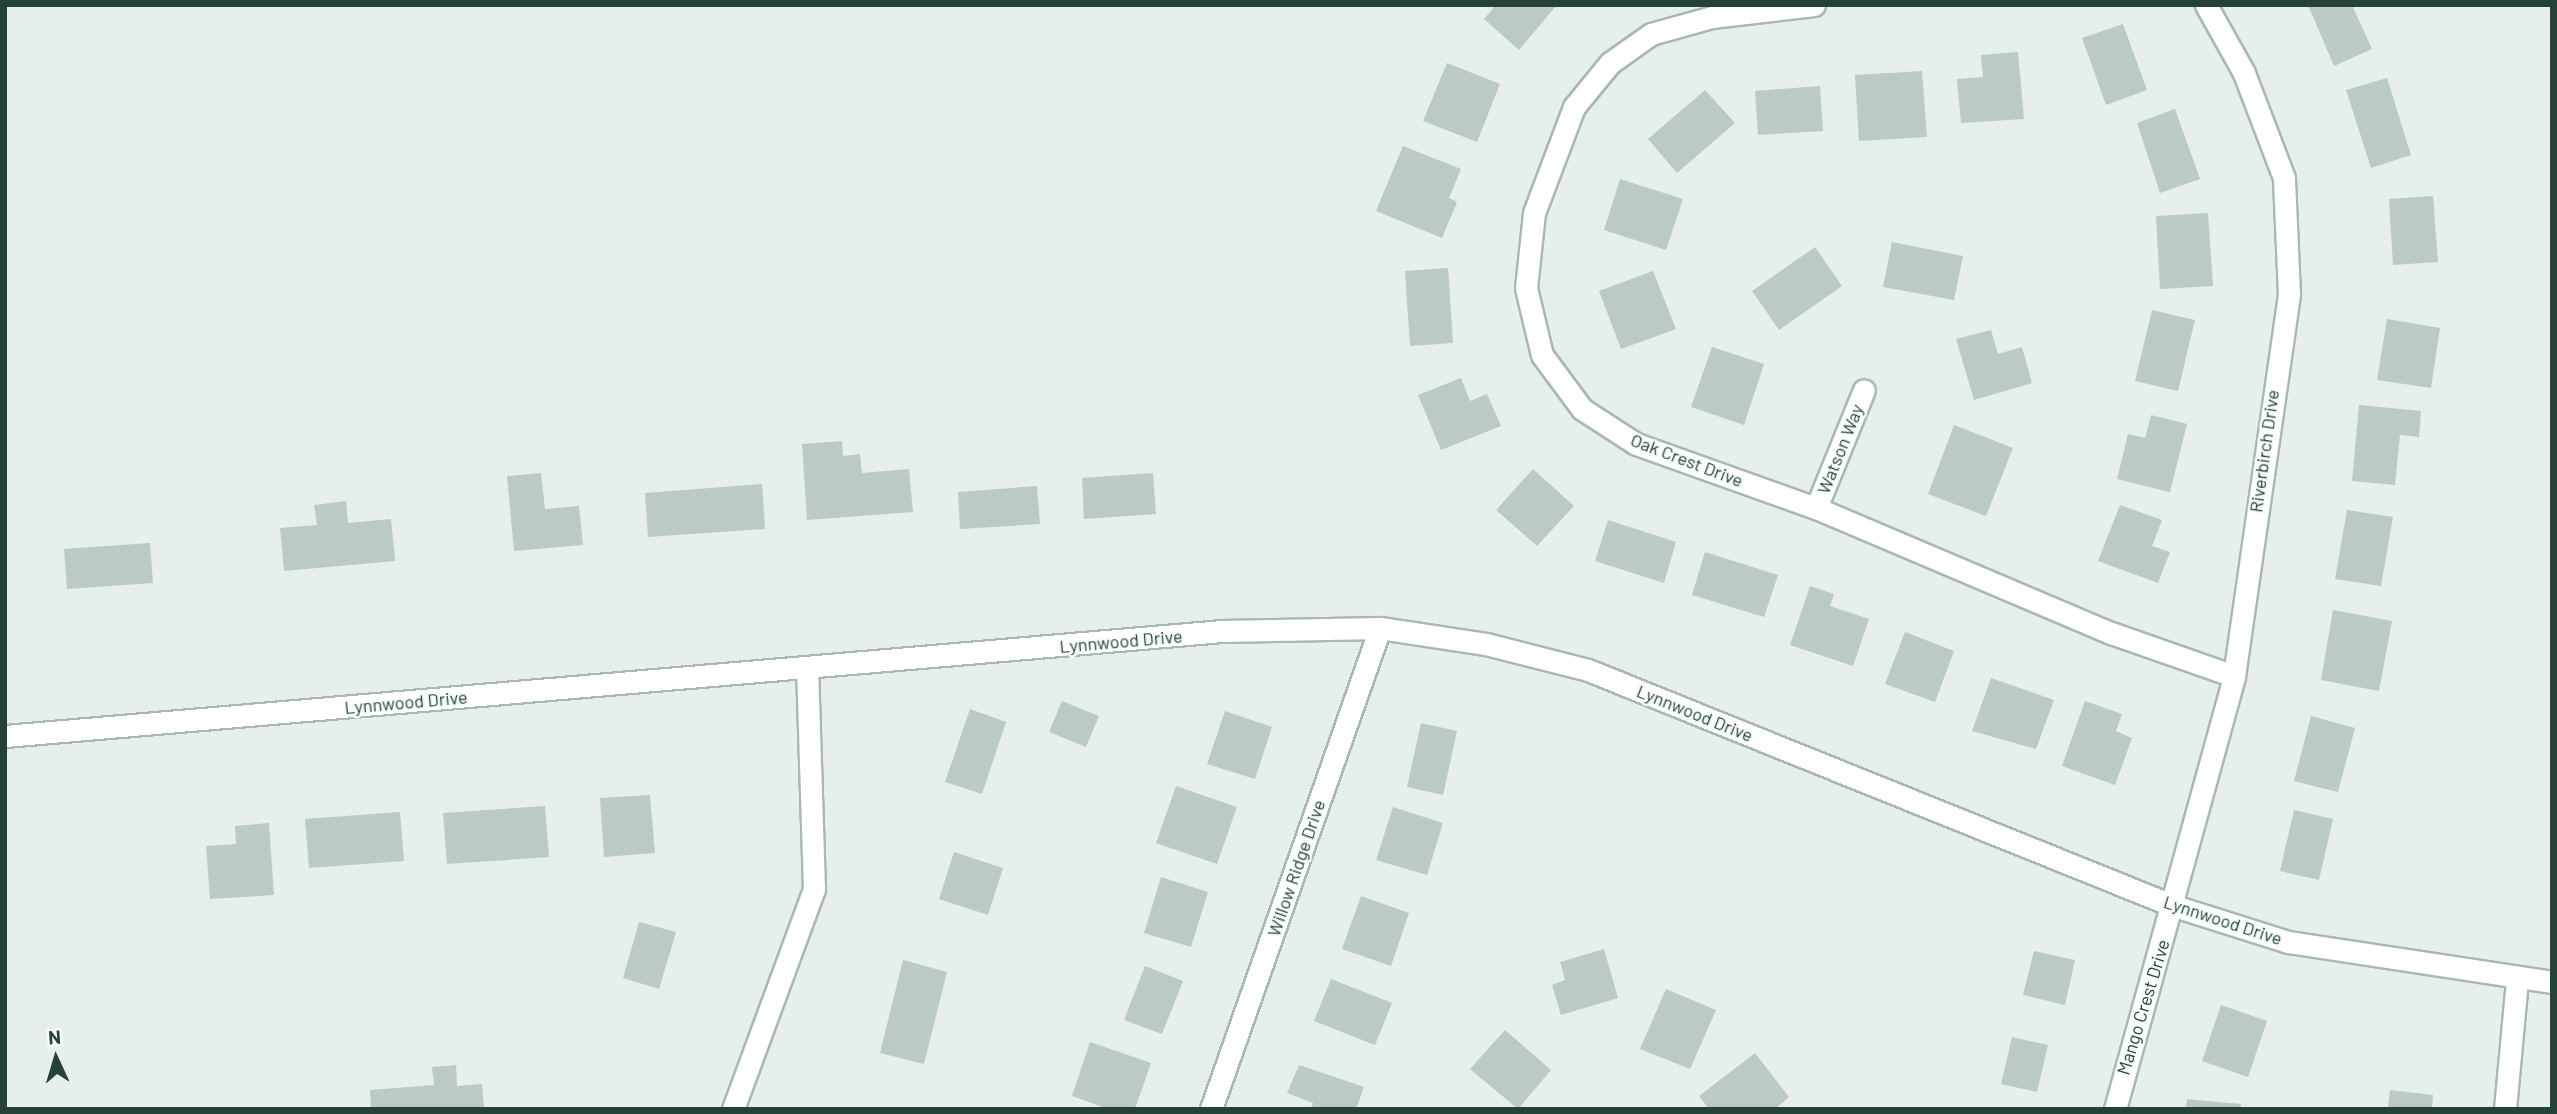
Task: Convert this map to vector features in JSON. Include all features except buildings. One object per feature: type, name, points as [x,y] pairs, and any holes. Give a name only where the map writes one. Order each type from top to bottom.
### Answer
[{"type":"street","name":"Oak Crest Drive","points":[[1814,5],[1688,24],[1651,34],[1610,63],[1574,107],[1534,213],[1526,289],[1542,355],[1582,408],[1636,444],[1816,508],[2111,633],[2234,676]]},
{"type":"street","name":"Riverbirch Drive","points":[[2174,906],[2234,676],[2288,268],[2284,178],[2244,73],[2206,5]]},
{"type":"street","name":"Watson Way","points":[[1816,508],[1864,390]]},
{"type":"street","name":"Lynnwood Drive","points":[[5,736],[1222,631],[1380,628],[1486,644],[1588,670],[2174,906],[2288,942],[2517,980],[2552,982]]},
{"type":"street","name":"Willow Ridge Drive","points":[[1211,1109],[1380,628]]},
{"type":"street","points":[[733,1109],[814,889],[807,668]]},
{"type":"street","name":"Mango Crest Drive","points":[[2115,1109],[2174,906]]},
{"type":"street","points":[[2505,1109],[2517,980]]}]
